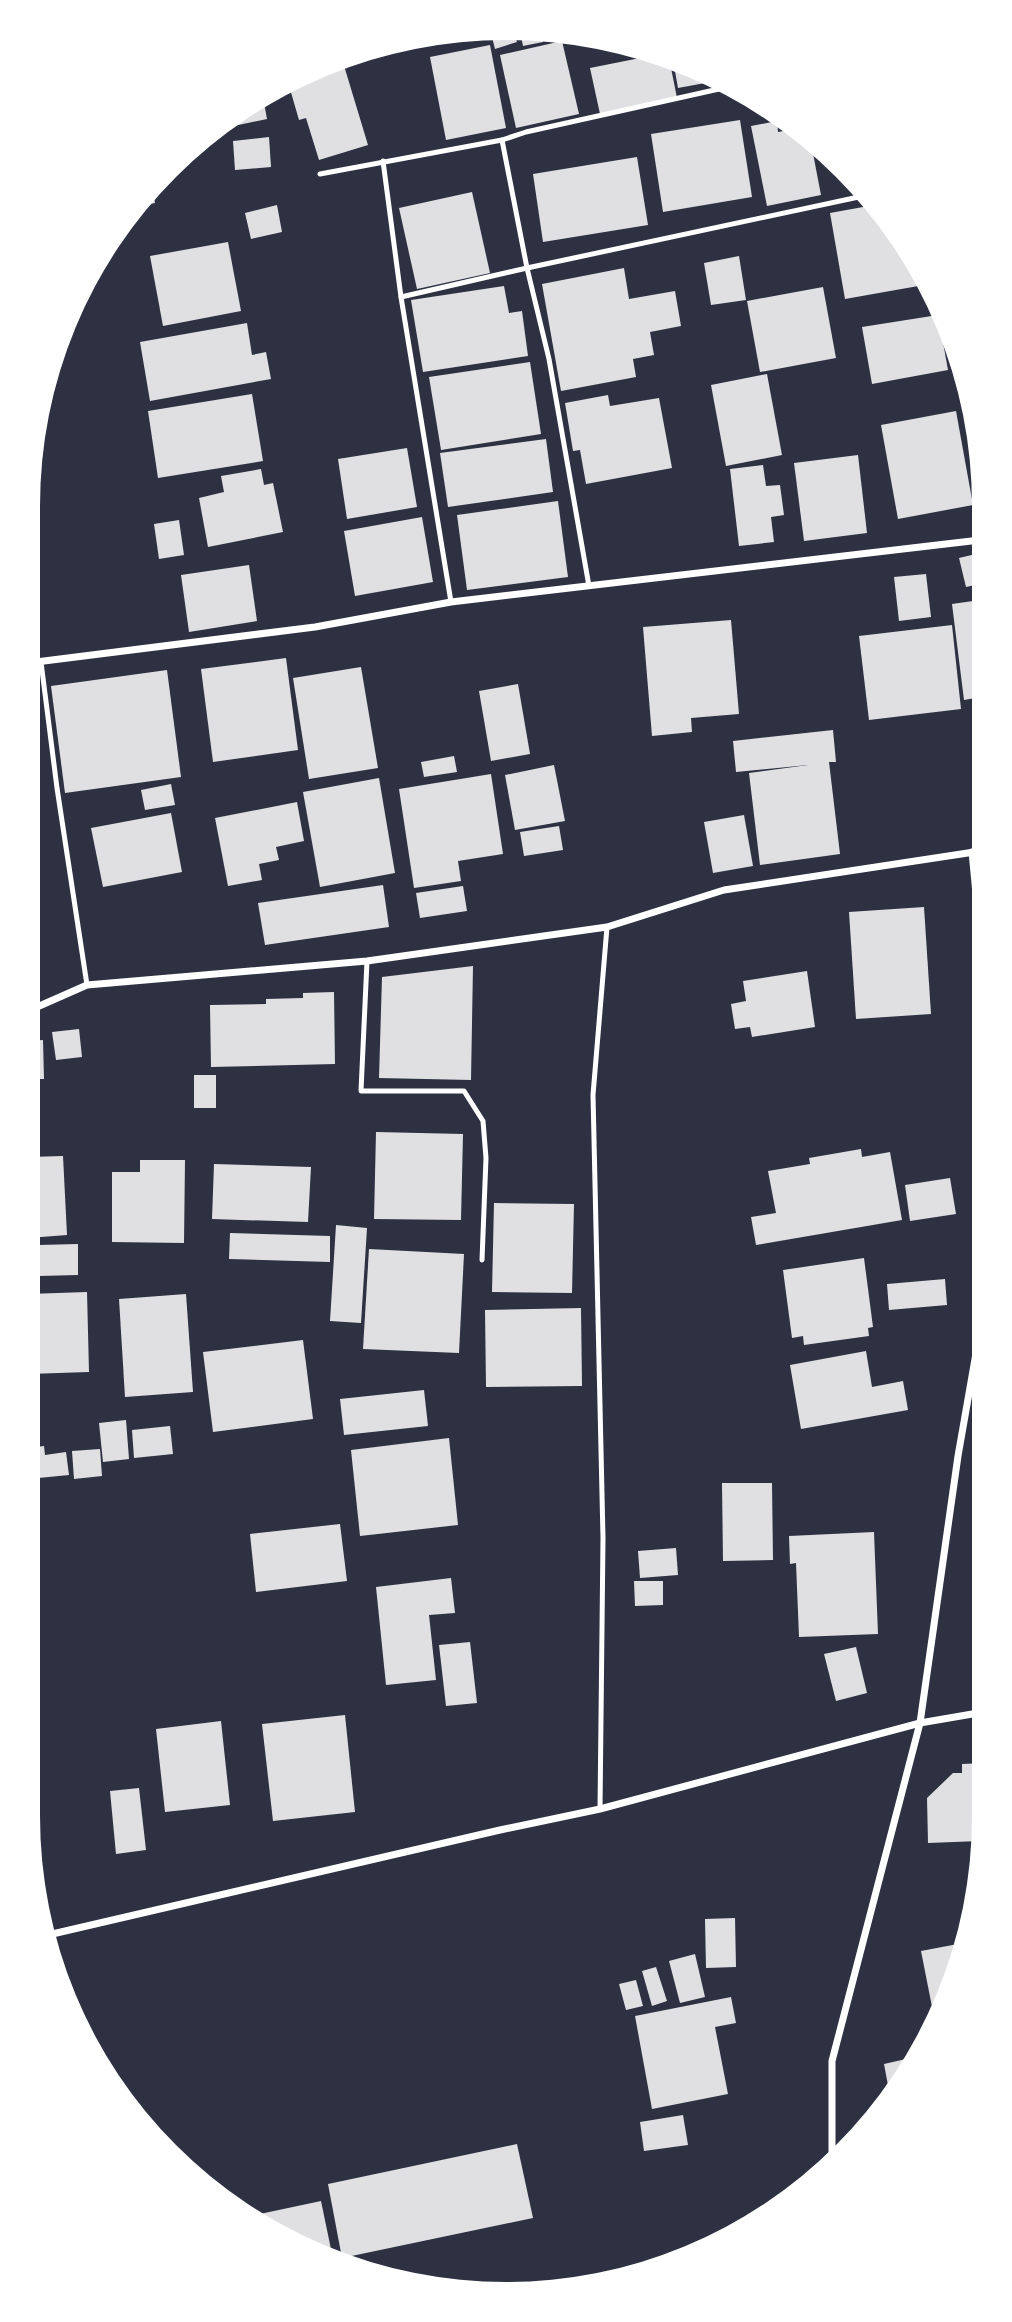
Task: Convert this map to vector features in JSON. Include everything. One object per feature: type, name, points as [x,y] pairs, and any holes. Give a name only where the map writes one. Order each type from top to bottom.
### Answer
[{"type":"street","points":[[41,662],[315,626],[451,602],[972,541]]},
{"type":"street","points":[[40,1006],[87,985],[367,961],[607,927],[724,890],[972,852]]},
{"type":"street","points":[[832,2148],[832,2061],[920,1723],[972,1376]]},
{"type":"street","points":[[55,1933],[500,1829],[600,1809],[920,1723],[972,1714]]},
{"type":"lane","points":[[320,174],[502,140],[526,132],[715,90]]},
{"type":"lane","points":[[502,140],[527,268],[549,359],[589,586]]},
{"type":"lane","points":[[383,161],[401,297],[451,602]]},
{"type":"lane","points":[[401,297],[855,198]]},
{"type":"lane","points":[[41,662],[87,985]]},
{"type":"lane","points":[[600,1809],[603,1538],[593,1095],[607,927]]},
{"type":"lane","points":[[367,961],[361,1091],[464,1091],[482,1121],[486,1158],[482,1260]]},
{"type":"building","points":[[493,40],[516,40],[517,42],[495,49]]},
{"type":"building","points":[[522,41],[543,42],[523,46]]},
{"type":"building","points":[[554,43],[563,44],[579,114],[516,128],[500,55]]},
{"type":"building","points":[[490,45],[506,128],[446,140],[430,57]]},
{"type":"building","points":[[636,59],[656,65],[672,71],[677,98],[600,114],[590,68]]},
{"type":"building","points":[[345,69],[368,145],[319,160],[306,118],[299,120],[291,93]]},
{"type":"building","points":[[675,73],[702,84],[678,88]]},
{"type":"building","points":[[265,108],[267,119],[238,125]]},
{"type":"building","points":[[740,120],[752,197],[663,212],[651,134]]},
{"type":"building","points":[[770,122],[778,128],[778,132],[783,131],[790,136],[814,157],[821,195],[767,206],[751,126]]},
{"type":"building","points":[[269,137],[271,167],[235,170],[233,141]]},
{"type":"building","points":[[637,157],[648,225],[543,242],[533,174]]},
{"type":"building","points":[[472,192],[490,273],[417,289],[399,208]]},
{"type":"building","points":[[277,205],[282,232],[251,239],[245,213]]},
{"type":"building","points":[[863,207],[893,247],[916,286],[845,299],[830,213]]},
{"type":"building","points":[[228,242],[241,311],[163,326],[150,256]]},
{"type":"building","points":[[739,256],[746,300],[711,305],[704,263]]},
{"type":"building","points":[[624,268],[629,299],[675,291],[681,326],[650,332],[654,355],[633,359],[636,377],[561,391],[542,284]]},
{"type":"building","points":[[504,286],[509,313],[522,311],[528,356],[423,372],[411,300]]},
{"type":"building","points":[[823,287],[836,358],[760,372],[747,301]]},
{"type":"building","points":[[931,316],[944,349],[948,370],[872,384],[862,327]]},
{"type":"building","points":[[247,323],[252,355],[266,352],[271,379],[150,401],[140,342]]},
{"type":"building","points":[[530,362],[541,434],[441,450],[429,377]]},
{"type":"building","points":[[767,374],[782,455],[726,466],[711,385]]},
{"type":"building","points":[[252,394],[263,461],[158,478],[148,411]]},
{"type":"building","points":[[608,395],[610,406],[659,398],[672,468],[586,484],[580,450],[573,451],[565,403]]},
{"type":"building","points":[[956,411],[972,505],[898,519],[881,425]]},
{"type":"building","points":[[546,439],[553,492],[448,507],[440,453]]},
{"type":"building","points":[[407,448],[417,507],[347,519],[338,459]]},
{"type":"building","points":[[858,455],[867,533],[804,541],[794,463]]},
{"type":"building","points":[[763,465],[766,486],[780,485],[784,515],[771,517],[774,542],[739,546],[730,469]]},
{"type":"building","points":[[261,469],[264,485],[273,483],[283,532],[208,547],[199,498],[224,492],[221,476]]},
{"type":"building","points":[[558,501],[568,577],[467,590],[457,515]]},
{"type":"building","points":[[422,517],[433,582],[355,596],[344,531]]},
{"type":"building","points":[[179,520],[184,555],[159,559],[154,524]]},
{"type":"building","points":[[972,555],[972,586],[966,587],[959,558]]},
{"type":"building","points":[[249,565],[257,621],[189,632],[181,575]]},
{"type":"building","points":[[926,574],[931,617],[899,621],[894,577]]},
{"type":"building","points":[[972,601],[972,699],[964,700],[952,604]]},
{"type":"building","points":[[731,620],[739,714],[691,718],[692,732],[652,736],[643,627]]},
{"type":"building","points":[[952,625],[961,709],[869,720],[859,636]]},
{"type":"building","points":[[286,658],[298,750],[213,762],[201,669]]},
{"type":"building","points":[[361,667],[378,768],[309,779],[293,678]]},
{"type":"building","points":[[167,670],[181,777],[65,793],[51,686]]},
{"type":"building","points":[[518,684],[530,754],[491,761],[479,691]]},
{"type":"building","points":[[833,730],[836,762],[829,762],[840,854],[760,865],[749,773],[808,765],[736,772],[733,741]]},
{"type":"building","points":[[454,756],[457,772],[424,777],[421,762]]},
{"type":"building","points":[[554,765],[565,821],[515,830],[505,775]]},
{"type":"building","points":[[491,774],[503,854],[458,861],[461,881],[414,888],[399,789]]},
{"type":"building","points":[[379,778],[395,873],[320,887],[303,792]]},
{"type":"building","points":[[171,784],[175,805],[145,810],[141,790]]},
{"type":"building","points":[[297,802],[304,841],[276,847],[279,860],[259,864],[262,880],[228,886],[215,818]]},
{"type":"building","points":[[171,813],[182,872],[103,887],[91,828]]},
{"type":"building","points":[[744,815],[753,866],[713,873],[704,822]]},
{"type":"building","points":[[559,826],[563,850],[524,856],[520,832]]},
{"type":"building","points":[[383,885],[389,927],[265,945],[258,903]]},
{"type":"building","points":[[463,886],[467,911],[420,918],[416,893]]},
{"type":"building","points":[[924,907],[931,1014],[856,1019],[849,912]]},
{"type":"building","points":[[473,966],[471,1080],[379,1078],[382,977]]},
{"type":"building","points":[[807,971],[815,1027],[752,1037],[750,1027],[735,1029],[731,1004],[746,1001],[743,981]]},
{"type":"building","points":[[334,992],[335,1064],[211,1067],[210,1005],[266,1004],[266,999],[303,998],[303,993]]},
{"type":"building","points":[[79,1029],[82,1057],[56,1060],[52,1032]]},
{"type":"building","points":[[40,1040],[43,1040],[44,1079],[40,1079]]},
{"type":"building","points":[[194,1075],[216,1075],[216,1108],[194,1108]]},
{"type":"building","points":[[376,1132],[463,1134],[461,1220],[374,1219]]},
{"type":"building","points":[[861,1149],[862,1157],[890,1152],[902,1220],[756,1245],[751,1217],[776,1213],[768,1171],[810,1164],[809,1158]]},
{"type":"building","points":[[63,1156],[67,1235],[40,1237],[40,1157]]},
{"type":"building","points":[[140,1160],[185,1160],[184,1243],[112,1242],[112,1172],[140,1172]]},
{"type":"building","points":[[214,1164],[311,1167],[308,1222],[212,1219]]},
{"type":"building","points":[[950,1178],[956,1214],[910,1221],[905,1185]]},
{"type":"building","points":[[494,1203],[574,1204],[572,1293],[492,1292]]},
{"type":"building","points":[[336,1225],[367,1228],[361,1323],[330,1321]]},
{"type":"building","points":[[230,1233],[330,1236],[330,1262],[229,1259]]},
{"type":"building","points":[[78,1244],[78,1275],[40,1276],[40,1245]]},
{"type":"building","points":[[369,1249],[464,1254],[459,1353],[363,1349]]},
{"type":"building","points":[[864,1258],[873,1327],[868,1328],[869,1336],[804,1345],[803,1336],[792,1338],[783,1270]]},
{"type":"building","points":[[945,1279],[947,1305],[889,1310],[887,1284]]},
{"type":"building","points":[[87,1292],[89,1372],[40,1374],[40,1294]]},
{"type":"building","points":[[186,1294],[193,1392],[125,1397],[119,1299]]},
{"type":"building","points":[[581,1308],[582,1386],[486,1387],[485,1310]]},
{"type":"building","points":[[303,1340],[313,1419],[213,1432],[203,1352]]},
{"type":"building","points":[[866,1351],[872,1387],[903,1381],[908,1410],[801,1429],[790,1365]]},
{"type":"building","points":[[424,1390],[428,1426],[344,1435],[340,1399]]},
{"type":"building","points":[[126,1420],[129,1459],[103,1462],[99,1423]]},
{"type":"building","points":[[170,1426],[173,1454],[134,1458],[132,1430]]},
{"type":"building","points":[[449,1438],[458,1525],[360,1536],[351,1450]]},
{"type":"building","points":[[40,1446],[44,1446],[45,1455],[66,1452],[69,1475],[40,1478]]},
{"type":"building","points":[[100,1449],[102,1476],[74,1479],[72,1451]]},
{"type":"building","points":[[722,1483],[772,1483],[773,1560],[723,1561]]},
{"type":"building","points":[[340,1524],[347,1581],[256,1592],[250,1534]]},
{"type":"building","points":[[874,1532],[878,1634],[799,1637],[796,1563],[790,1564],[789,1536]]},
{"type":"building","points":[[676,1548],[678,1575],[640,1578],[638,1551]]},
{"type":"building","points":[[451,1578],[455,1613],[429,1615],[436,1680],[386,1685],[376,1587]]},
{"type":"building","points":[[634,1581],[663,1581],[663,1605],[635,1606]]},
{"type":"building","points":[[470,1642],[477,1703],[446,1706],[439,1645]]},
{"type":"building","points":[[856,1647],[867,1693],[836,1701],[824,1654]]},
{"type":"building","points":[[345,1715],[355,1812],[273,1821],[262,1724]]},
{"type":"building","points":[[221,1721],[230,1805],[165,1812],[156,1729]]},
{"type":"building","points":[[962,1764],[972,1764],[971,1841],[928,1843],[927,1798],[953,1773],[962,1773]]},
{"type":"building","points":[[139,1788],[146,1850],[116,1854],[110,1791]]},
{"type":"building","points":[[735,1918],[736,1967],[706,1968],[705,1919]]},
{"type":"building","points":[[954,1945],[932,2004],[921,1951]]},
{"type":"building","points":[[695,1954],[705,1997],[680,2003],[669,1961]]},
{"type":"building","points":[[656,1967],[667,2001],[652,2006],[642,1971]]},
{"type":"building","points":[[636,1980],[643,2006],[626,2010],[619,1984]]},
{"type":"building","points":[[731,1997],[736,2023],[715,2027],[728,2094],[652,2109],[635,2016]]},
{"type":"building","points":[[902,2060],[888,2083],[884,2064]]},
{"type":"building","points":[[683,2115],[688,2145],[644,2151],[640,2122]]},
{"type":"building","points":[[517,2144],[533,2218],[353,2256],[341,2251],[328,2184]]},
{"type":"building","points":[[321,2201],[331,2247],[300,2234],[263,2213]]}]
